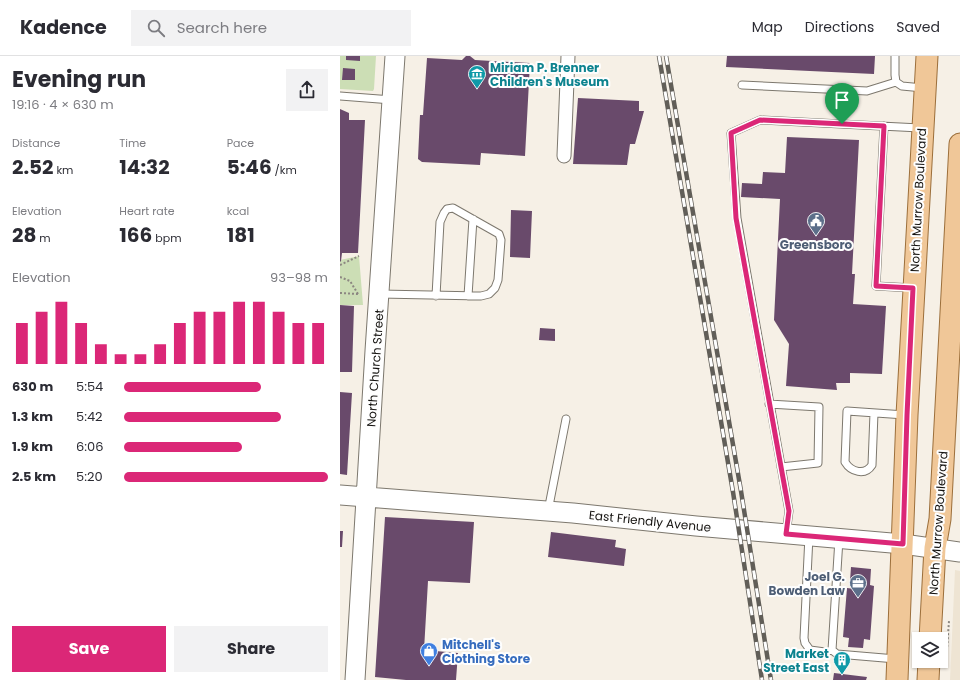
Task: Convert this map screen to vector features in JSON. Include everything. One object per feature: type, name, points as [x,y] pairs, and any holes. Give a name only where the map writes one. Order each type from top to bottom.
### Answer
[{"type":"main road","name":"North Church Street","points":[[355,680],[395,56]]},
{"type":"main road","name":"North Murrow Boulevard","points":[[897,680],[913,288],[927,56]]},
{"type":"main road","name":"North Murrow Boulevard","points":[[930,632],[935,548],[941,511],[960,144]]},
{"type":"main road","name":"East Friendly Avenue","points":[[340,495],[548,511],[903,544],[960,552]]},
{"type":"main road","points":[[928,680],[929,668]]},
{"type":"street","points":[[564,156],[568,56]]},
{"type":"lane","points":[[895,56],[896,82],[902,86],[926,89]]},
{"type":"lane","points":[[742,85],[867,91],[896,82]]},
{"type":"lane","points":[[340,96],[392,100]]},
{"type":"lane","points":[[786,534],[789,511],[769,404],[748,277],[736,218],[731,133],[760,120],[922,128]]},
{"type":"lane","points":[[884,126],[876,286],[913,288]]},
{"type":"lane","points":[[380,294],[436,296],[481,296],[489,294],[495,288],[498,280],[501,240],[499,234],[453,208],[447,209],[440,222],[436,296]]},
{"type":"lane","points":[[468,296],[473,219]]},
{"type":"lane","points":[[769,404],[819,407],[818,463],[781,467]]},
{"type":"lane","points":[[874,413],[872,465],[869,470],[858,472],[847,466],[845,462],[847,411],[907,415]]},
{"type":"lane","points":[[548,511],[566,419]]},
{"type":"lane","points":[[808,536],[805,644],[810,650],[824,652],[832,650]]},
{"type":"lane","points":[[832,650],[839,539]]},
{"type":"lane","points":[[832,650],[837,654],[898,660]]},
{"type":"path","points":[[340,265],[359,256]]},
{"type":"path","points":[[340,276],[350,281],[358,294],[340,294]]},
{"type":"shaded area","points":[[955,570],[960,571],[960,680],[950,680]]},
{"type":"green space","points":[[340,56],[376,56],[373,91],[340,89]]},
{"type":"green space","points":[[359,256],[363,305],[340,305],[340,260]]},
{"type":"building","points":[[346,56],[360,56],[360,61],[346,60]]},
{"type":"building","name":"Miriam P. Brenner Children's Museum","points":[[466,56],[470,56],[475,60],[530,63],[525,156],[481,153],[480,165],[422,162],[418,159],[420,115],[423,115],[427,58],[462,60]]},
{"type":"building","points":[[727,56],[875,56],[874,74],[726,67]]},
{"type":"building","points":[[343,68],[355,69],[355,80],[342,80]]},
{"type":"building","points":[[578,98],[639,101],[639,111],[644,111],[635,144],[630,144],[627,165],[573,164]]},
{"type":"building","points":[[340,109],[349,113],[349,120],[365,120],[358,253],[342,253],[340,262]]},
{"type":"building","name":"Greensboro","points":[[787,137],[859,140],[852,274],[855,274],[853,304],[886,306],[882,374],[850,373],[850,383],[836,383],[837,390],[786,386],[789,344],[774,320],[780,199],[741,197],[742,183],[762,184],[763,172],[785,173]]},
{"type":"building","points":[[511,210],[532,211],[530,258],[510,257]]},
{"type":"building","points":[[340,305],[354,306],[352,372],[340,372]]},
{"type":"building","points":[[540,328],[555,329],[555,341],[539,340]]},
{"type":"building","points":[[340,392],[352,393],[347,475],[340,474]]},
{"type":"building","points":[[385,517],[474,522],[470,583],[428,581],[424,650],[458,653],[456,680],[406,680],[375,677]]},
{"type":"building","points":[[340,531],[343,531],[342,547],[340,547]]},
{"type":"building","points":[[551,532],[616,540],[615,547],[626,549],[624,566],[548,557]]},
{"type":"building","points":[[851,567],[871,569],[870,585],[874,586],[870,640],[864,639],[863,648],[848,647],[849,638],[843,637],[847,588],[855,589],[855,582],[850,581]]},
{"type":"building","name":"Market Street East","points":[[834,673],[867,677],[866,680],[833,680]]},
{"type":"railway","points":[[659,56],[733,492],[762,680]]},
{"type":"railway","points":[[666,56],[741,491],[771,680]]},
{"type":"place","name":"Miriam P. Brenner Children's Museum","points":[[477,89]]},
{"type":"place","name":"Greensboro","points":[[816,236]]},
{"type":"place","name":"Joel G. Bowden Law","points":[[858,598]]},
{"type":"place","name":"Mitchell's Clothing Store","points":[[429,666]]},
{"type":"place","name":"Market Street East","points":[[842,675]]},
{"type":"route","points":[[760,120],[842,124],[884,126],[876,286],[913,288],[903,544],[786,534],[789,511],[760,355],[748,277],[736,218],[731,133],[760,120]]}]
